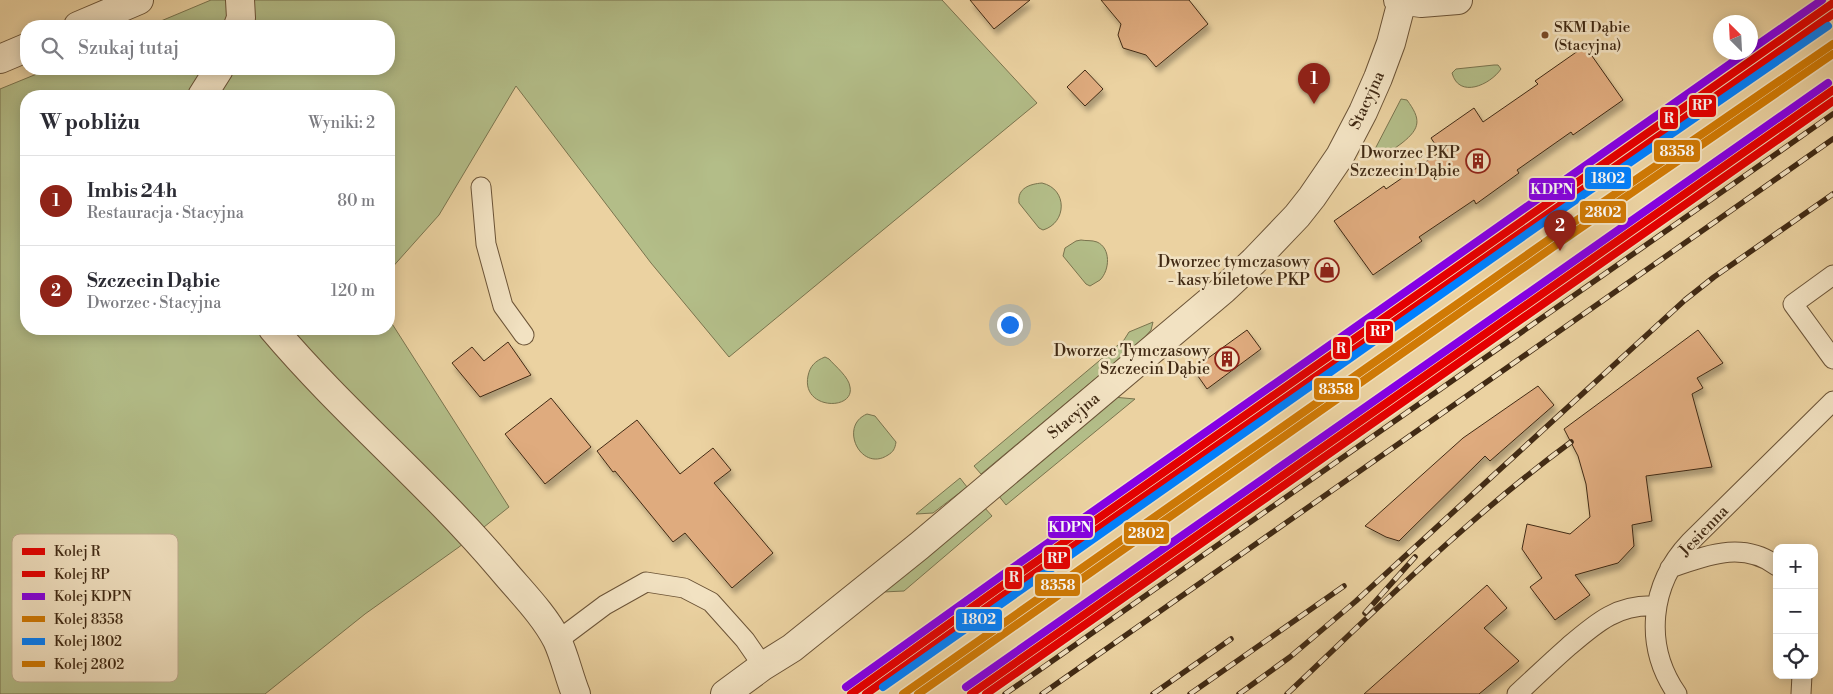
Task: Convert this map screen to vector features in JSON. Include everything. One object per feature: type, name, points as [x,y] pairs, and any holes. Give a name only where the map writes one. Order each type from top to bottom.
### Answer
[{"type":"street","points":[[92,20],[139,0]]},
{"type":"street","points":[[240,0],[240,20]]},
{"type":"street","name":"Stacyjna","points":[[725,694],[763,666],[792,648],[919,546],[1223,290],[1264,251],[1312,197],[1340,156],[1363,112],[1392,43],[1400,1],[1458,0]]},
{"type":"street","points":[[0,59],[20,51]]},
{"type":"street","points":[[206,90],[215,75]]},
{"type":"street","points":[[278,335],[322,384],[458,518],[527,598],[557,641],[576,694]]},
{"type":"lane","points":[[481,187],[486,244],[503,306],[524,335]]},
{"type":"lane","points":[[1833,275],[1794,304],[1833,359]]},
{"type":"lane","name":"Jesienna","points":[[1677,694],[1664,670],[1655,632],[1656,606],[1670,568],[1681,551],[1833,401]]},
{"type":"lane","points":[[1670,568],[1711,554],[1731,551],[1756,555],[1773,564]]},
{"type":"lane","points":[[557,641],[605,605],[646,582],[684,588],[710,602],[745,640],[763,666]]},
{"type":"lane","points":[[1516,694],[1589,628],[1606,617],[1629,608],[1656,606]]},
{"type":"lane","points":[[1801,694],[1802,679]]},
{"type":"green space","points":[[211,0],[942,0],[1037,103],[729,357],[651,263],[516,86],[439,215],[395,264],[395,90],[20,90],[20,335],[395,335],[395,328],[509,507],[459,547],[365,614],[265,694],[0,694],[0,89],[34,75],[395,75],[395,20],[163,20]]},
{"type":"green space","points":[[1498,65],[1501,69],[1490,80],[1475,87],[1461,86],[1452,73],[1456,69]]},
{"type":"green space","points":[[1401,99],[1407,100],[1412,107],[1417,118],[1416,128],[1402,143],[1380,159],[1376,158],[1374,151]]},
{"type":"green space","points":[[1042,183],[1050,186],[1056,192],[1061,206],[1057,221],[1043,230],[1039,228],[1019,203],[1022,190],[1033,184]]},
{"type":"green space","points":[[1081,240],[1097,242],[1102,245],[1107,254],[1106,271],[1100,280],[1090,286],[1086,284],[1063,256],[1065,248]]},
{"type":"green space","points":[[1153,322],[1151,330],[1144,338],[981,474],[974,466],[1124,340],[1129,332]]},
{"type":"green space","points":[[825,357],[841,372],[849,383],[849,395],[845,400],[837,403],[820,401],[812,395],[808,387],[810,369],[816,362]]},
{"type":"green space","points":[[1113,397],[1135,399],[1006,505],[998,495]]},
{"type":"green space","points":[[867,414],[875,416],[896,442],[891,453],[878,459],[869,458],[856,446],[854,428],[858,420]]},
{"type":"green space","points":[[960,478],[967,487],[933,513],[916,514]]},
{"type":"green space","points":[[984,507],[992,516],[904,591],[883,592]]},
{"type":"building","points":[[970,0],[1030,0],[994,29]]},
{"type":"building","points":[[1101,0],[1189,0],[1208,24],[1156,67],[1146,55],[1123,48],[1118,35],[1121,24]]},
{"type":"building","name":"Dworzec PKP Szczecin Dąbie","points":[[1585,46],[1623,100],[1573,135],[1571,132],[1517,170],[1519,173],[1476,204],[1474,200],[1419,237],[1422,241],[1373,275],[1334,221],[1384,186],[1386,189],[1440,152],[1431,138],[1474,108],[1483,122],[1538,84],[1535,81]]},
{"type":"building","points":[[1085,70],[1103,89],[1085,106],[1067,87]]},
{"type":"building","name":"Dworzec Tymczasowy Szczecin Dąbie","points":[[1247,330],[1261,349],[1207,389],[1193,369]]},
{"type":"building","points":[[1698,330],[1723,363],[1697,378],[1703,388],[1692,394],[1712,467],[1646,476],[1652,521],[1632,525],[1634,546],[1618,563],[1575,575],[1590,595],[1555,620],[1530,587],[1542,578],[1522,549],[1527,524],[1570,534],[1590,517],[1586,484],[1578,456],[1564,429]]},
{"type":"building","points":[[508,342],[531,375],[480,397],[452,363],[472,347],[484,361]]},
{"type":"building","points":[[1538,386],[1554,405],[1490,461],[1485,456],[1399,541],[1386,537],[1365,526],[1463,438]]},
{"type":"building","points":[[551,398],[591,447],[545,484],[505,434]]},
{"type":"building","points":[[637,420],[680,474],[713,448],[731,470],[714,483],[773,553],[732,588],[685,533],[673,542],[597,451]]},
{"type":"building","points":[[1487,585],[1507,608],[1484,628],[1519,661],[1479,694],[1364,694]]},
{"type":"railway","points":[[1005,694],[1833,114]]},
{"type":"railway","points":[[1042,694],[1833,139]]},
{"type":"railway","points":[[1239,694],[1290,657],[1356,601],[1685,300],[1714,277],[1833,194]]},
{"type":"railway","points":[[1287,694],[1390,596],[1461,532],[1533,471],[1571,442]]},
{"type":"railway","points":[[1365,613],[1415,557]]},
{"type":"railway","points":[[1190,694],[1344,586]]},
{"type":"railway","points":[[1153,694],[1231,639]]},
{"type":"rail line","name":"KDPN","points":[[1758,44],[1822,0]]},
{"type":"rail line","name":"R","points":[[851,694],[1006,583],[1833,3]]},
{"type":"rail line","name":"RP","points":[[866,694],[1011,590],[1833,14]]},
{"type":"rail line","name":"1802","points":[[883,687],[1541,224],[1828,26]]},
{"type":"rail line","name":"8358","points":[[903,694],[1551,238],[1833,44]]},
{"type":"rail line","name":"2802","points":[[918,694],[1556,245],[1833,54]]},
{"type":"rail line","name":"KDPN","points":[[846,687],[1736,60]]},
{"type":"rail line","name":"KDPN","points":[[966,687],[1828,83]]},
{"type":"rail line","name":"R","points":[[971,694],[1833,90]]},
{"type":"rail line","name":"RP","points":[[986,694],[1833,101]]},
{"type":"place","name":"SKM Dąbie (Stacyjna)","points":[[1545,35]]},
{"type":"place","name":"Imbis 24h","points":[[1314,104]]},
{"type":"place","name":"Dworzec PKP Szczecin Dąbie","points":[[1478,161]]},
{"type":"place","name":"Szczecin Dąbie","points":[[1560,251]]},
{"type":"place","name":"Dworzec tymczasowy - kasy biletowe PKP","points":[[1327,270]]},
{"type":"place","name":"Dworzec Tymczasowy Szczecin Dąbie","points":[[1227,359]]}]
